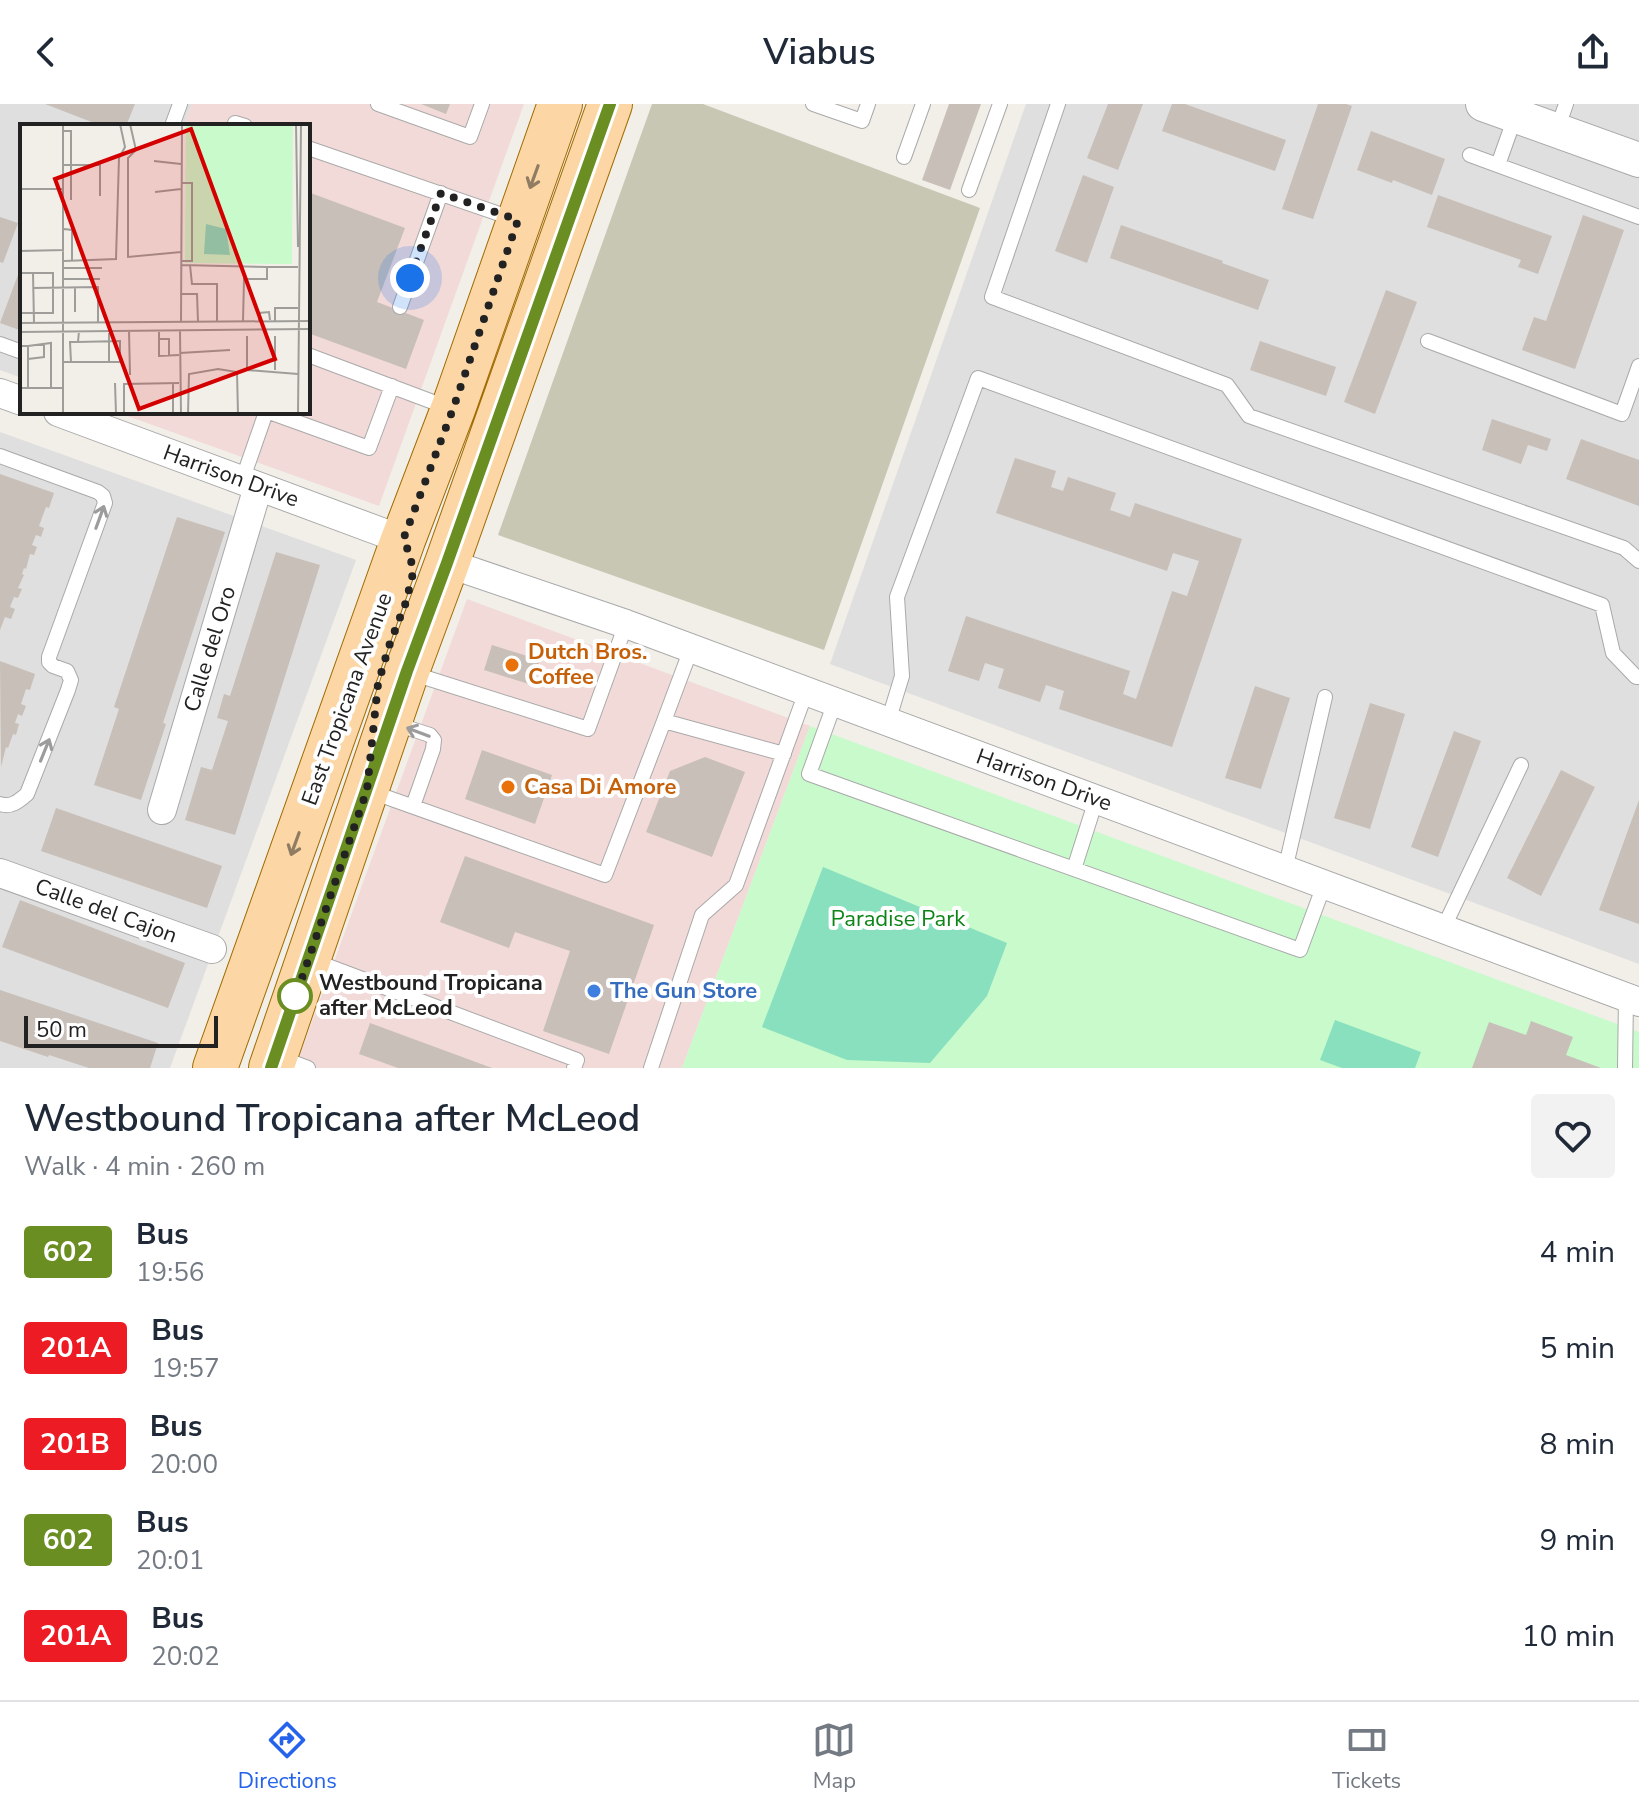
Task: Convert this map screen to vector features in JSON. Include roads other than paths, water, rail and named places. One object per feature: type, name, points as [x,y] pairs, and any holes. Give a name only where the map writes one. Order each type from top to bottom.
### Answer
[{"type":"main road","name":"East Tropicana Avenue","points":[[215,1068],[560,104]]},
{"type":"main road","points":[[285,1064],[308,958],[389,721],[610,104]]},
{"type":"main road","points":[[447,563],[433,552],[430,539],[456,454],[453,409]]},
{"type":"main road","points":[[367,790],[378,684],[413,573],[410,554],[403,540]]},
{"type":"street","points":[[1483,104],[1516,116],[1561,117],[1639,160]]},
{"type":"street","points":[[0,393],[20,400]]},
{"type":"street","name":"Harrison Drive","points":[[68,414],[403,540]]},
{"type":"street","name":"Calle del Oro","points":[[162,810],[250,484]]},
{"type":"street","name":"Harrison Drive","points":[[447,563],[626,624],[1632,1000]]},
{"type":"street","name":"Calle del Cajon","points":[[0,873],[212,949]]},
{"type":"lane","points":[[173,124],[180,104]]},
{"type":"lane","points":[[378,104],[470,137],[482,104]]},
{"type":"lane","points":[[813,104],[862,121],[868,104]]},
{"type":"lane","points":[[904,157],[923,104]]},
{"type":"lane","points":[[969,190],[1000,104]]},
{"type":"lane","points":[[1058,104],[992,297],[1227,385],[1249,416],[1624,548],[1639,561]]},
{"type":"lane","points":[[1498,165],[1516,116]]},
{"type":"lane","points":[[310,149],[518,220]]},
{"type":"lane","points":[[1470,155],[1639,217]]},
{"type":"lane","points":[[400,307],[441,193]]},
{"type":"lane","points":[[1428,341],[1622,414],[1639,366]]},
{"type":"lane","points":[[0,344],[20,351]]},
{"type":"lane","points":[[310,356],[453,409]]},
{"type":"lane","points":[[888,722],[902,676],[897,597],[978,378],[1602,605],[1613,653],[1639,677]]},
{"type":"lane","points":[[273,414],[369,448],[392,386]]},
{"type":"lane","points":[[250,484],[267,414]]},
{"type":"lane","points":[[0,456],[98,492],[105,503],[49,657],[53,666],[67,671],[71,680],[68,690],[27,794],[17,802],[0,804]]},
{"type":"lane","points":[[407,671],[588,729],[626,624]]},
{"type":"lane","points":[[367,790],[605,875],[691,649]]},
{"type":"lane","points":[[651,1068],[702,915],[736,885],[806,692]]},
{"type":"lane","points":[[1285,870],[1325,697]]},
{"type":"lane","points":[[835,702],[809,774],[1300,950],[1324,885]]},
{"type":"lane","points":[[389,721],[430,735],[434,740],[413,806]]},
{"type":"lane","points":[[664,721],[784,754]]},
{"type":"lane","points":[[1443,929],[1521,765]]},
{"type":"lane","points":[[1074,869],[1096,800]]},
{"type":"lane","points":[[308,958],[577,1060],[574,1068]]},
{"type":"lane","points":[[1625,1068],[1632,1000]]},
{"type":"place","name":"Dutch Bros. Coffee","points":[[512,665]]},
{"type":"place","name":"Casa Di Amore","points":[[508,787]]},
{"type":"place","name":"The Gun Store","points":[[594,991]]},
{"type":"place","name":"Westbound Tropicana after McLeod","points":[[295,996]]},
{"type":"park label","name":"Paradise Park","points":[[898,919]]}]
